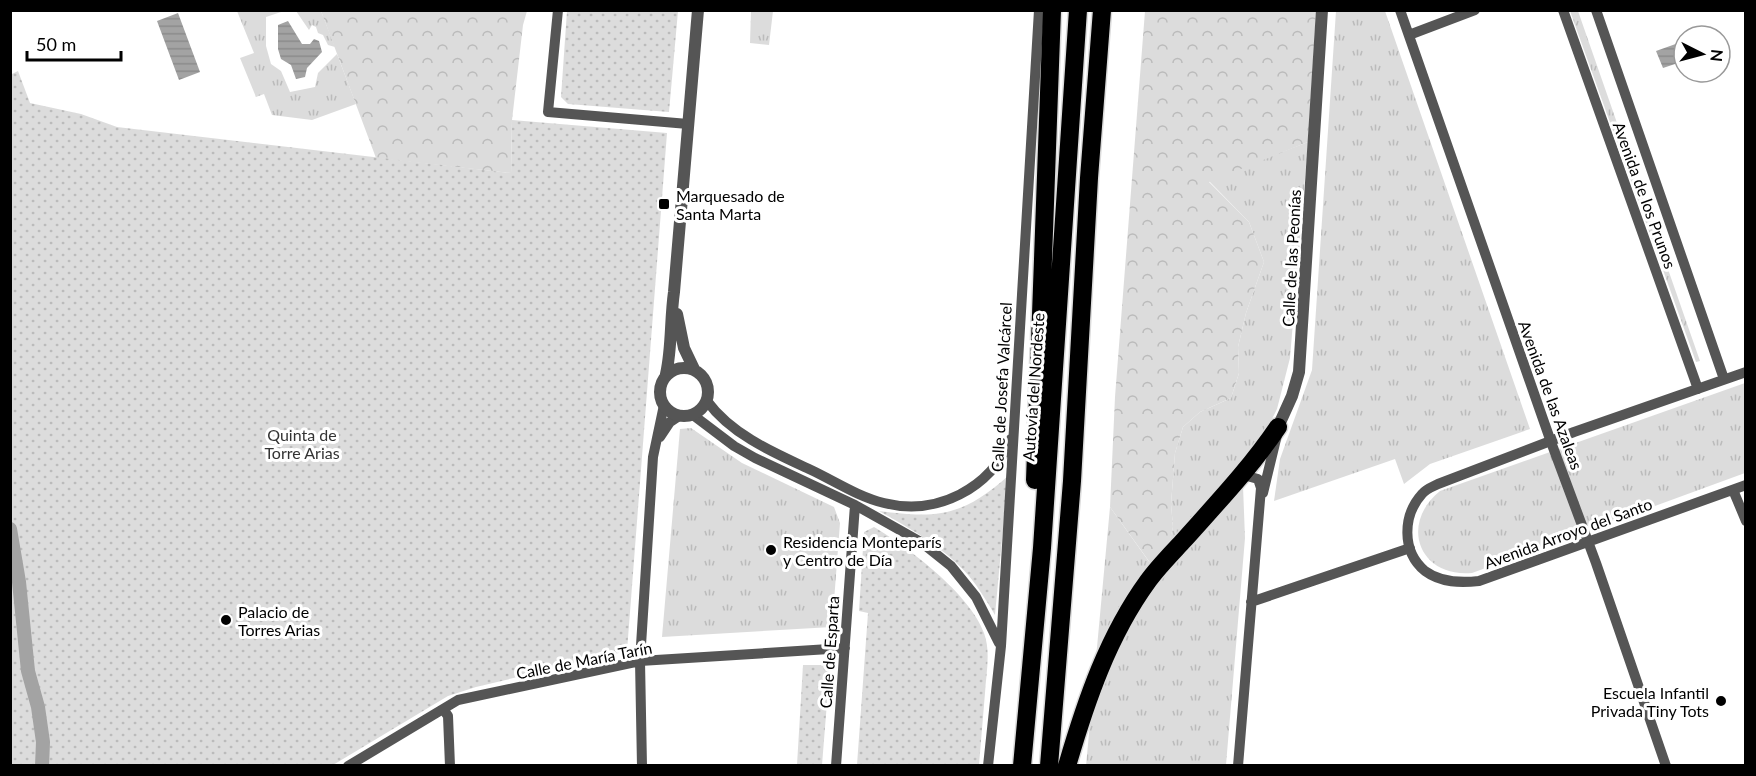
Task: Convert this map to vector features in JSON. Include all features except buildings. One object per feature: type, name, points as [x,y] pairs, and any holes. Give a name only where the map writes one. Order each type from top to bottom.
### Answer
[{"type":"highway","points":[[1042,548],[1034,492],[1052,10]]},
{"type":"highway","name":"Autovía del Nordeste","points":[[1022,765],[1042,548],[1078,10]]},
{"type":"highway","points":[[1048,765],[1072,481],[1089,178],[1102,10]]},
{"type":"highway","points":[[1066,765],[1086,701],[1129,609],[1153,575],[1240,477],[1278,427]]},
{"type":"street","points":[[558,10],[548,112],[688,124]]},
{"type":"street","points":[[679,416],[669,411],[664,405],[659,389],[669,360],[670,319],[698,10]]},
{"type":"street","name":"Calle de Josefa Valcárcel","points":[[988,765],[1001,646],[1039,10]]},
{"type":"street","name":"Calle de las Peonías","points":[[1260,502],[1278,427],[1292,396],[1299,372],[1322,10]]},
{"type":"street","name":"Avenida de las Azaleas","points":[[1400,10],[1666,765]]},
{"type":"street","points":[[1408,34],[1475,10]]},
{"type":"street","name":"Avenida de los Prunos","points":[[1563,10],[1698,388]]},
{"type":"street","name":"Avenida de los Prunos","points":[[1596,10],[1724,379]]},
{"type":"street","points":[[656,442],[670,422],[679,416],[693,415],[701,410],[707,401],[709,390],[707,382],[694,369],[686,355],[679,330],[674,292]]},
{"type":"street","points":[[666,374],[678,368],[694,369]]},
{"type":"street","points":[[1251,602],[1410,548],[1407,530],[1414,504],[1424,492],[1438,484],[1746,372]]},
{"type":"street","points":[[707,401],[715,412],[730,424],[773,452],[857,493],[881,503],[898,506],[932,505],[950,500],[967,491],[983,480],[994,468],[1005,452],[1014,430]]},
{"type":"street","points":[[642,765],[640,661],[653,457],[664,405]]},
{"type":"street","points":[[693,415],[734,446],[755,458],[855,505],[921,542],[951,566],[976,597],[1001,646]]},
{"type":"street","name":"Calle de las Peonías","points":[[1238,765],[1260,502],[1258,479],[1240,477]]},
{"type":"street","name":"Avenida Arroyo del Santo","points":[[1410,548],[1424,570],[1444,580],[1462,583],[1479,581],[1746,485]]},
{"type":"street","points":[[1733,490],[1746,521]]},
{"type":"street","name":"Calle de Esparta","points":[[836,765],[855,505]]},
{"type":"street","name":"Calle de María Tarín","points":[[348,765],[458,700],[640,661],[845,648]]},
{"type":"street","points":[[443,709],[448,716],[450,765]]},
{"type":"green space","points":[[237,11],[284,11],[266,17],[266,46],[271,64],[281,71],[290,92],[315,87],[318,73],[337,54],[356,104],[312,120],[272,115],[264,94],[256,97],[240,58],[254,53]]},
{"type":"green space","points":[[296,11],[321,11],[335,47],[328,45],[316,27],[312,25],[309,30]]},
{"type":"green space","points":[[321,11],[527,11],[523,25],[512,120],[511,173],[376,158]]},
{"type":"green space","points":[[567,11],[678,11],[669,112],[568,104],[561,97]]},
{"type":"green space","points":[[751,11],[773,11],[769,45],[750,43]]},
{"type":"green space","points":[[1145,11],[1316,11],[1308,142],[1209,182],[1249,222],[1264,262],[1246,313],[1238,347],[1239,373],[1231,398],[1200,412],[1183,427],[1175,453],[1171,504],[1173,527],[1161,578],[1110,507],[1115,397]]},
{"type":"green space","points":[[1336,11],[1385,11],[1530,429],[1430,464],[1404,484],[1395,459],[1274,501],[1280,459],[1312,370]]},
{"type":"green space","points":[[1570,11],[1578,11],[1700,361],[1696,362]]},
{"type":"green space","name":"Quinta de Torre Arias","points":[[18,71],[30,103],[81,114],[117,127],[511,173],[512,120],[667,133],[627,651],[476,687],[448,696],[333,765],[11,765],[10,75]]},
{"type":"green space","points":[[1308,142],[1290,358],[1277,409],[1243,486],[1245,538],[1226,765],[1086,766],[1110,507],[1160,577],[1173,527],[1171,504],[1175,453],[1183,427],[1200,412],[1231,398],[1239,373],[1238,347],[1246,313],[1264,262],[1249,222],[1208,180]]},
{"type":"green space","points":[[1745,383],[1745,473],[1472,573],[1454,572],[1439,567],[1428,558],[1421,546],[1418,533],[1420,518],[1427,504],[1440,491]]},
{"type":"green space","points":[[691,428],[742,463],[834,507],[840,523],[832,627],[662,637],[680,429]]},
{"type":"green space","points":[[1008,476],[995,615],[973,581],[960,566],[915,532],[879,511],[918,515],[949,512],[977,499]]},
{"type":"green space","points":[[874,527],[937,573],[966,603],[984,633],[988,663],[979,765],[857,765],[868,613],[859,611],[864,532]]},
{"type":"green space","points":[[803,665],[830,665],[822,765],[797,765]]},
{"type":"shaded area","points":[[178,13],[200,72],[179,80],[157,21]]},
{"type":"shaded area","points":[[288,21],[302,44],[310,44],[314,39],[319,41],[322,52],[307,68],[305,77],[296,79],[291,65],[281,59],[278,49],[278,25]]},
{"type":"shaded area","points":[[1672,45],[1672,65],[1663,68],[1656,51]]},
{"type":"waterway","points":[[10,529],[19,582],[28,671],[38,707],[43,742],[42,766]]},
{"type":"place","name":"Marquesado de Santa Marta","points":[[664,204]]},
{"type":"place","name":"Residencia Monteparís y Centro de Día","points":[[771,550]]},
{"type":"place","name":"Palacio de Torres Arias","points":[[226,620]]},
{"type":"place","name":"Escuela Infantil Privada Tiny Tots","points":[[1721,701]]}]
